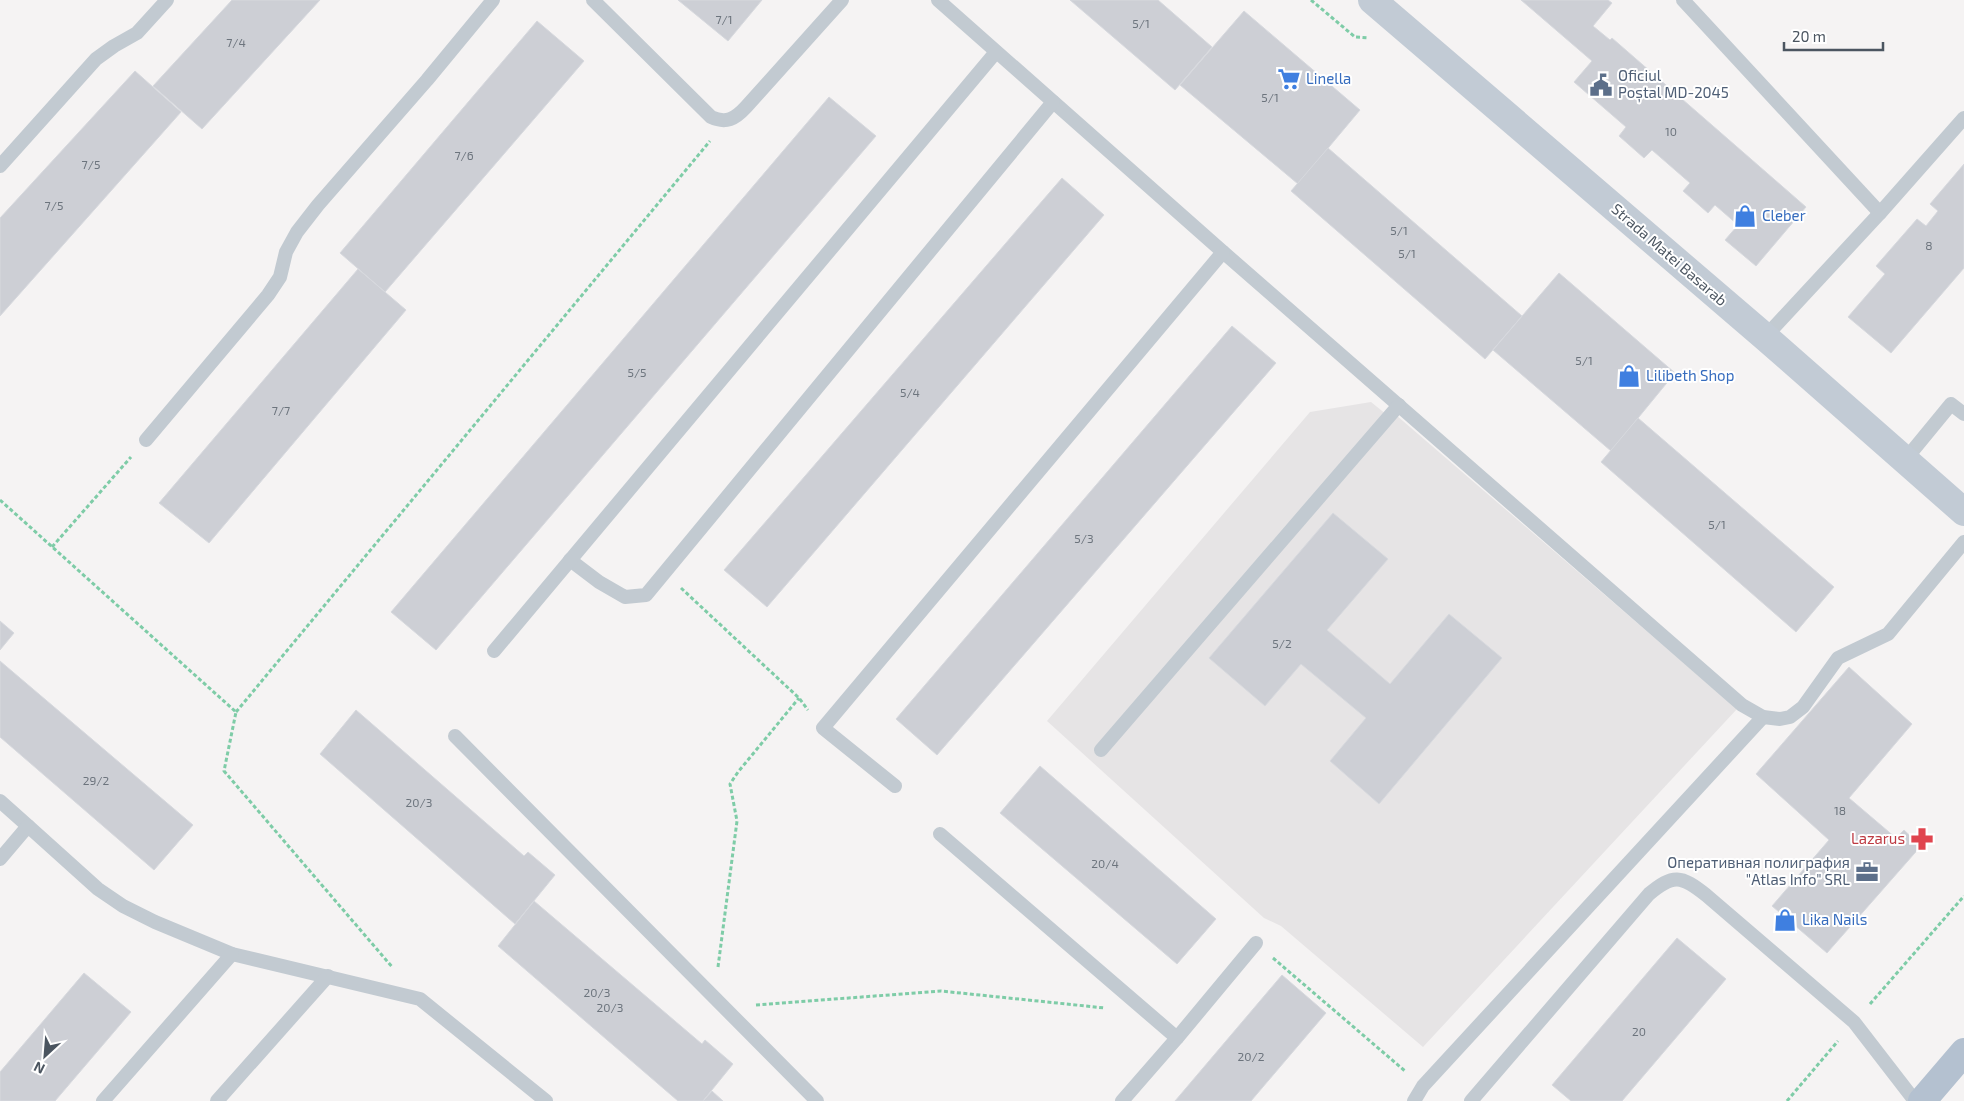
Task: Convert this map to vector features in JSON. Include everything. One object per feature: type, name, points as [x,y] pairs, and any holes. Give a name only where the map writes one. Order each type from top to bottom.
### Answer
[{"type":"main road","points":[[1925,1099],[1964,1052]]},
{"type":"street","name":"Strada Matei Basarab","points":[[1372,0],[1765,337],[1964,512]]},
{"type":"lane","points":[[0,166],[96,59],[137,33],[167,0]]},
{"type":"lane","points":[[146,440],[268,295],[280,277],[286,252],[297,232],[318,205],[427,80],[493,0]]},
{"type":"lane","points":[[602,3],[711,117],[727,121],[737,116],[746,107],[842,0]]},
{"type":"lane","points":[[938,0],[1223,252],[1742,705],[1763,717],[1780,719],[1790,716],[1803,707],[1838,658],[1888,634],[1964,542]]},
{"type":"lane","points":[[1683,0],[1880,214]]},
{"type":"lane","points":[[494,651],[996,52]]},
{"type":"lane","points":[[570,560],[599,582],[625,597],[646,595],[1053,102]]},
{"type":"lane","points":[[1765,337],[1880,214],[1964,118]]},
{"type":"lane","points":[[896,786],[823,728],[1223,252]]},
{"type":"lane","points":[[1905,460],[1951,404],[1964,414]]},
{"type":"lane","points":[[1101,750],[1400,406]]},
{"type":"lane","points":[[1414,1101],[1423,1086],[1763,717]]},
{"type":"lane","points":[[455,736],[817,1101]]},
{"type":"lane","points":[[0,801],[98,889],[123,906],[154,922],[232,954],[420,999],[546,1101]]},
{"type":"lane","points":[[0,859],[28,826]]},
{"type":"lane","points":[[940,834],[1177,1038]]},
{"type":"lane","points":[[1471,1101],[1649,894],[1664,881],[1677,879],[1692,884],[1854,1022],[1925,1099]]},
{"type":"lane","points":[[1122,1101],[1256,942]]},
{"type":"lane","points":[[103,1101],[232,954]]},
{"type":"lane","points":[[218,1101],[328,976]]},
{"type":"path","points":[[420,999],[224,771],[236,712],[727,121]]},
{"type":"path","points":[[52,547],[146,440]]},
{"type":"path","points":[[0,500],[236,712]]},
{"type":"path","points":[[665,573],[798,698],[823,728]]},
{"type":"path","points":[[798,698],[730,784],[737,822],[719,1002],[941,991],[1148,1013]]},
{"type":"path","points":[[1787,1101],[1964,896]]},
{"type":"path","points":[[1256,942],[1423,1086]]},
{"type":"shaded area","points":[[1371,402],[1392,419],[1396,415],[1737,709],[1423,1047],[1281,926],[1264,918],[1047,721],[1310,412]]},
{"type":"building","points":[[232,0],[320,0],[202,129],[153,86]]},
{"type":"building","points":[[678,0],[762,0],[728,41]]},
{"type":"building","points":[[1070,0],[1158,0],[1212,47],[1175,90]]},
{"type":"building","points":[[1521,0],[1608,0],[1612,3],[1593,26],[1610,40],[1612,38],[1806,207],[1756,266],[1725,240],[1738,225],[1715,205],[1708,213],[1683,191],[1690,183],[1652,150],[1644,158],[1619,136],[1626,127],[1574,82],[1592,61]]},
{"type":"building","points":[[1244,11],[1360,110],[1298,184],[1180,85]]},
{"type":"building","points":[[537,21],[584,61],[385,292],[340,253]]},
{"type":"building","points":[[135,71],[181,112],[0,316],[0,218]]},
{"type":"building","points":[[829,97],[876,136],[436,650],[391,612]]},
{"type":"building","points":[[1328,148],[1522,316],[1485,359],[1291,191]]},
{"type":"building","points":[[1964,164],[1964,268],[1891,353],[1848,317],[1885,274],[1876,266],[1917,219],[1926,226],[1938,211],[1930,204]]},
{"type":"building","points":[[1062,178],[1104,215],[767,607],[724,570]]},
{"type":"building","points":[[358,269],[406,310],[209,543],[159,503]]},
{"type":"building","points":[[1559,273],[1675,373],[1611,451],[1493,350]]},
{"type":"building","points":[[1232,326],[1276,363],[937,755],[896,719]]},
{"type":"building","points":[[1638,418],[1834,587],[1796,632],[1601,462]]},
{"type":"building","points":[[1333,513],[1388,559],[1327,630],[1390,684],[1449,614],[1502,658],[1379,804],[1330,761],[1366,718],[1301,664],[1265,706],[1209,658]]},
{"type":"building","points":[[0,621],[14,633],[0,650]]},
{"type":"building","points":[[0,661],[193,825],[154,870],[0,737]]},
{"type":"building","points":[[1849,667],[1912,724],[1849,798],[1896,838],[1904,830],[1921,846],[1827,953],[1772,906],[1829,840],[1756,774]]},
{"type":"building","points":[[356,710],[524,856],[528,852],[555,875],[515,924],[320,754]]},
{"type":"building","points":[[1040,766],[1216,919],[1177,964],[1000,813]]},
{"type":"building","points":[[534,901],[702,1044],[705,1040],[733,1064],[703,1101],[678,1101],[498,946]]},
{"type":"building","points":[[1677,938],[1726,979],[1622,1101],[1571,1101],[1552,1085]]},
{"type":"building","points":[[84,973],[131,1012],[55,1101],[0,1101],[0,1072]]},
{"type":"building","points":[[1282,975],[1326,1013],[1251,1101],[1175,1101]]},
{"type":"building","points":[[712,1091],[723,1101],[703,1101]]},
{"type":"place","name":"Linella","points":[[1289,79]]},
{"type":"place","name":"Oficiul Poștal MD-2045","points":[[1601,85]]},
{"type":"place","name":"Cleber","points":[[1745,216]]},
{"type":"place","name":"Lilibeth Shop","points":[[1629,376]]},
{"type":"place","name":"Lazarus","points":[[1922,839]]},
{"type":"place","name":"Оперативная полиграфия \"Atlas Info\" SRL","points":[[1867,872]]},
{"type":"place","name":"Lika Nails","points":[[1785,920]]}]
